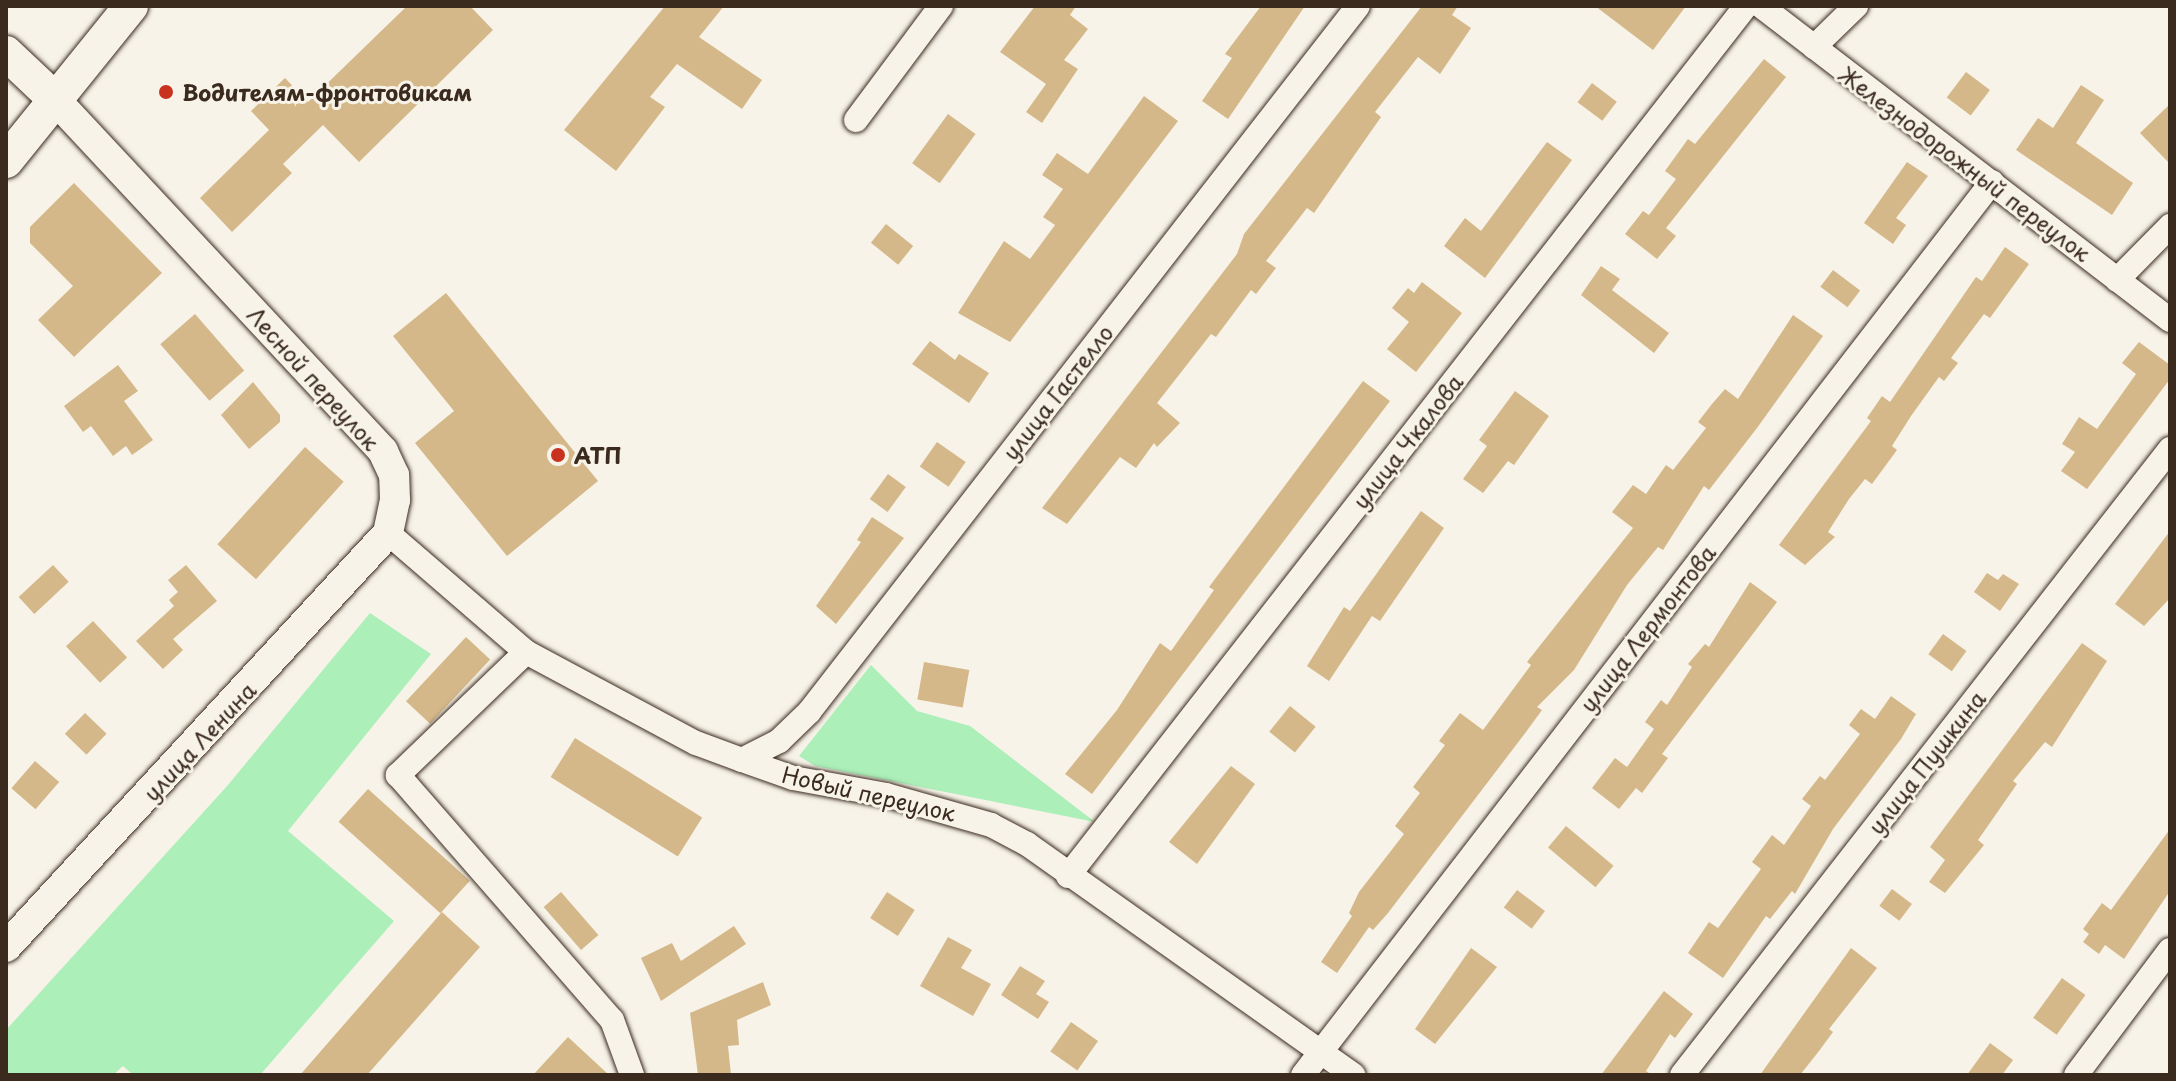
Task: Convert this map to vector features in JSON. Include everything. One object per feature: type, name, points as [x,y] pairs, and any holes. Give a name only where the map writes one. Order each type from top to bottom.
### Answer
[{"type":"main road","points":[[6,161],[131,6]]},
{"type":"main road","name":"Лесной переулок","points":[[6,53],[57,101]]},
{"type":"street","points":[[856,120],[941,6]]},
{"type":"street","name":"улица Гастелло","points":[[742,760],[779,741],[809,712],[1358,6]]},
{"type":"street","name":"улица Чкалова","points":[[1068,876],[1746,6]]},
{"type":"street","name":"Железнодорожный переулок","points":[[1761,6],[2170,320]]},
{"type":"street","points":[[1814,47],[1856,6]]},
{"type":"street","name":"Лесной переулок","points":[[57,101],[383,451],[394,475],[388,533]]},
{"type":"street","name":"улица Лермонтова","points":[[1303,1075],[1992,182]]},
{"type":"street","points":[[2117,280],[2170,226]]},
{"type":"street","name":"улица Пушкина","points":[[1682,1075],[2170,449]]},
{"type":"street","points":[[388,533],[526,652],[398,775],[612,1020],[632,1075]]},
{"type":"street","name":"улица Ленина","points":[[6,947],[388,533]]},
{"type":"street","name":"Новый переулок","points":[[526,652],[696,743],[793,778],[957,813],[1027,844],[1068,876],[1353,1075]]},
{"type":"street","points":[[2076,1075],[2170,950]]},
{"type":"green space","points":[[370,613],[431,654],[288,831],[394,921],[260,1075],[133,1075],[123,1066],[113,1075],[6,1075],[6,1030],[228,785]]},
{"type":"green space","points":[[871,665],[917,711],[970,726],[1095,822],[815,766],[799,756]]},
{"type":"building","points":[[407,6],[470,6],[493,30],[359,162],[323,125],[283,164],[292,173],[232,232],[200,198],[269,130],[251,111],[285,78],[308,102]]},
{"type":"building","points":[[665,6],[724,6],[699,37],[762,80],[742,109],[677,64],[650,97],[665,107],[616,171],[564,130]]},
{"type":"building","points":[[1035,6],[1076,6],[1070,15],[1088,29],[1064,60],[1078,69],[1042,123],[1026,112],[1046,84],[1000,52]]},
{"type":"building","points":[[1261,6],[1305,6],[1228,119],[1202,101],[1232,58],[1225,54]]},
{"type":"building","points":[[1422,6],[1458,6],[1452,15],[1471,28],[1440,74],[1418,57],[1375,112],[1381,117],[1314,213],[1307,208],[1266,261],[1276,268],[1256,294],[1251,290],[1216,337],[1211,334],[1157,403],[1180,423],[1157,447],[1154,443],[1136,468],[1120,457],[1067,524],[1042,508],[1237,254],[1244,234]]},
{"type":"building","points":[[1595,6],[1686,6],[1653,50]]},
{"type":"building","points":[[1764,59],[1786,77],[1666,228],[1676,236],[1657,259],[1625,234],[1643,211],[1649,215],[1676,179],[1665,171],[1688,139],[1695,144]]},
{"type":"building","points":[[1966,72],[1990,90],[1971,116],[1947,98]]},
{"type":"building","points":[[1592,83],[1617,102],[1602,121],[1578,102]]},
{"type":"building","points":[[2081,85],[2104,100],[2076,143],[2133,183],[2112,215],[2016,150],[2038,118],[2053,128]]},
{"type":"building","points":[[1144,96],[1178,121],[1010,342],[958,313],[1004,241],[1030,259],[1055,225],[1043,217],[1063,189],[1042,175],[1057,153],[1088,174]]},
{"type":"building","points":[[2170,104],[2170,164],[2140,133]]},
{"type":"building","points":[[948,114],[976,134],[940,183],[912,163]]},
{"type":"building","points":[[1547,142],[1572,160],[1485,278],[1444,246],[1465,218],[1481,231]]},
{"type":"building","points":[[1907,162],[1928,176],[1896,218],[1906,225],[1893,244],[1864,223]]},
{"type":"building","points":[[74,183],[162,273],[74,357],[38,320],[73,286],[30,243],[30,227]]},
{"type":"building","points":[[886,224],[913,246],[898,265],[871,243]]},
{"type":"building","points":[[2005,247],[2029,264],[1990,318],[1984,314],[1951,358],[1958,363],[1944,381],[1939,377],[1911,416],[1892,446],[1897,450],[1872,484],[1865,479],[1849,499],[1828,532],[1835,537],[1805,565],[1779,545],[1871,421],[1867,418],[1882,396],[1890,402],[1976,277],[1982,281]]},
{"type":"building","points":[[1601,266],[1620,279],[1612,290],[1669,333],[1654,353],[1581,295]]},
{"type":"building","points":[[1833,270],[1860,290],[1848,307],[1820,287]]},
{"type":"building","points":[[1422,282],[1462,313],[1416,372],[1387,349],[1409,322],[1392,308],[1408,288],[1414,293]]},
{"type":"building","points":[[446,293],[598,481],[507,556],[415,443],[454,411],[393,336]]},
{"type":"building","points":[[195,314],[244,371],[209,401],[160,344]]},
{"type":"building","points":[[1793,315],[1823,336],[1757,428],[1709,490],[1704,486],[1663,550],[1658,547],[1627,585],[1574,670],[1537,707],[1542,710],[1388,913],[1373,930],[1369,927],[1337,973],[1321,962],[1352,916],[1349,913],[1359,892],[1404,834],[1395,826],[1420,793],[1413,787],[1445,745],[1439,741],[1460,713],[1483,730],[1531,665],[1527,662],[1633,528],[1612,512],[1633,485],[1646,494],[1666,465],[1673,470],[1706,428],[1698,422],[1725,389],[1738,399]]},
{"type":"building","points":[[930,341],[955,360],[959,354],[989,373],[969,403],[912,364]]},
{"type":"building","points":[[2139,342],[2170,365],[2170,379],[2087,489],[2061,471],[2075,452],[2062,444],[2079,417],[2097,429],[2136,374],[2122,363]]},
{"type":"building","points":[[118,365],[138,391],[124,401],[153,440],[132,455],[126,446],[113,456],[91,426],[83,432],[64,406]]},
{"type":"building","points":[[1363,381],[1390,401],[1092,794],[1065,774],[1117,710],[1160,643],[1171,651],[1214,590],[1209,587]]},
{"type":"building","points":[[253,382],[280,415],[280,422],[249,449],[221,415]]},
{"type":"building","points":[[1515,391],[1549,416],[1514,465],[1508,461],[1483,493],[1463,479],[1487,446],[1479,440]]},
{"type":"building","points":[[937,442],[966,462],[948,487],[920,467]]},
{"type":"building","points":[[305,447],[344,482],[256,579],[217,544]]},
{"type":"building","points":[[888,474],[906,487],[888,512],[870,499]]},
{"type":"building","points":[[1421,511],[1444,528],[1380,621],[1372,616],[1329,681],[1307,666],[1344,607],[1350,611]]},
{"type":"building","points":[[872,517],[904,538],[836,624],[816,606],[861,542],[857,540]]},
{"type":"building","points":[[2170,531],[2170,598],[2144,626],[2115,604]]},
{"type":"building","points":[[53,565],[69,582],[34,614],[19,597]]},
{"type":"building","points":[[186,565],[217,601],[173,639],[183,650],[163,669],[136,641],[174,606],[169,600],[178,592],[168,580]]},
{"type":"building","points":[[1987,573],[1998,580],[2003,574],[2019,584],[2000,611],[1974,592]]},
{"type":"building","points":[[1750,582],[1777,602],[1662,754],[1668,758],[1642,793],[1636,788],[1619,809],[1592,788],[1615,758],[1627,767],[1654,729],[1645,722],[1661,700],[1667,705],[1692,667],[1688,664],[1705,644],[1709,647]]},
{"type":"building","points":[[93,621],[127,658],[100,683],[66,646]]},
{"type":"building","points":[[1943,634],[1966,651],[1952,671],[1928,654]]},
{"type":"building","points":[[466,637],[490,660],[430,724],[406,701]]},
{"type":"building","points":[[2082,643],[2107,661],[2052,747],[2045,742],[2013,781],[2017,784],[1978,840],[1984,845],[1945,893],[1929,882],[1945,860],[1930,847]]},
{"type":"building","points":[[924,662],[969,670],[963,707],[917,699]]},
{"type":"building","points":[[1891,696],[1916,714],[1901,739],[1833,829],[1795,894],[1792,891],[1770,919],[1766,916],[1723,978],[1688,953],[1709,922],[1718,928],[1761,869],[1752,862],[1772,835],[1784,845],[1811,806],[1802,799],[1820,776],[1825,780],[1860,734],[1849,725],[1861,709],[1875,719]]},
{"type":"building","points":[[1290,706],[1316,727],[1295,752],[1269,732]]},
{"type":"building","points":[[85,713],[107,734],[86,755],[65,734]]},
{"type":"building","points":[[575,738],[702,817],[678,856],[551,777]]},
{"type":"building","points":[[35,761],[59,782],[36,809],[11,788]]},
{"type":"building","points":[[1231,766],[1255,784],[1197,864],[1169,842]]},
{"type":"building","points":[[368,789],[470,881],[440,913],[339,822]]},
{"type":"building","points":[[1566,826],[1613,866],[1595,887],[1548,847]]},
{"type":"building","points":[[2170,829],[2170,891],[2124,959],[2105,945],[2099,954],[2083,942],[2089,934],[2083,929],[2102,903],[2111,910]]},
{"type":"building","points":[[1892,889],[1912,904],[1899,921],[1879,906]]},
{"type":"building","points":[[1517,890],[1545,911],[1532,929],[1504,908]]},
{"type":"building","points":[[561,892],[598,935],[581,950],[544,907]]},
{"type":"building","points":[[887,892],[915,910],[898,936],[870,918]]},
{"type":"building","points":[[442,912],[480,947],[367,1075],[300,1075]]},
{"type":"building","points":[[734,926],[746,944],[661,1001],[641,958],[672,943],[681,961]]},
{"type":"building","points":[[948,937],[972,950],[961,968],[991,984],[973,1016],[920,986]]},
{"type":"building","points":[[1471,948],[1497,967],[1435,1044],[1415,1029]]},
{"type":"building","points":[[1851,948],[1877,968],[1829,1029],[1833,1032],[1800,1075],[1760,1075]]},
{"type":"building","points":[[1020,966],[1045,981],[1036,994],[1049,1002],[1038,1019],[1001,995]]},
{"type":"building","points":[[2062,978],[2085,995],[2057,1035],[2033,1018]]},
{"type":"building","points":[[763,982],[771,1005],[737,1020],[739,1045],[728,1046],[731,1075],[698,1075],[690,1013]]},
{"type":"building","points":[[1664,991],[1693,1014],[1675,1038],[1670,1034],[1646,1071],[1652,1075],[1601,1075]]},
{"type":"building","points":[[1071,1022],[1098,1041],[1077,1070],[1050,1051]]},
{"type":"building","points":[[568,1037],[609,1075],[533,1075]]},
{"type":"building","points":[[1990,1043],[2013,1060],[2002,1075],[1967,1075]]},
{"type":"place","name":"Водителям-фронтовикам","points":[[166,92]]},
{"type":"place","name":"АТП","points":[[558,455]]}]
